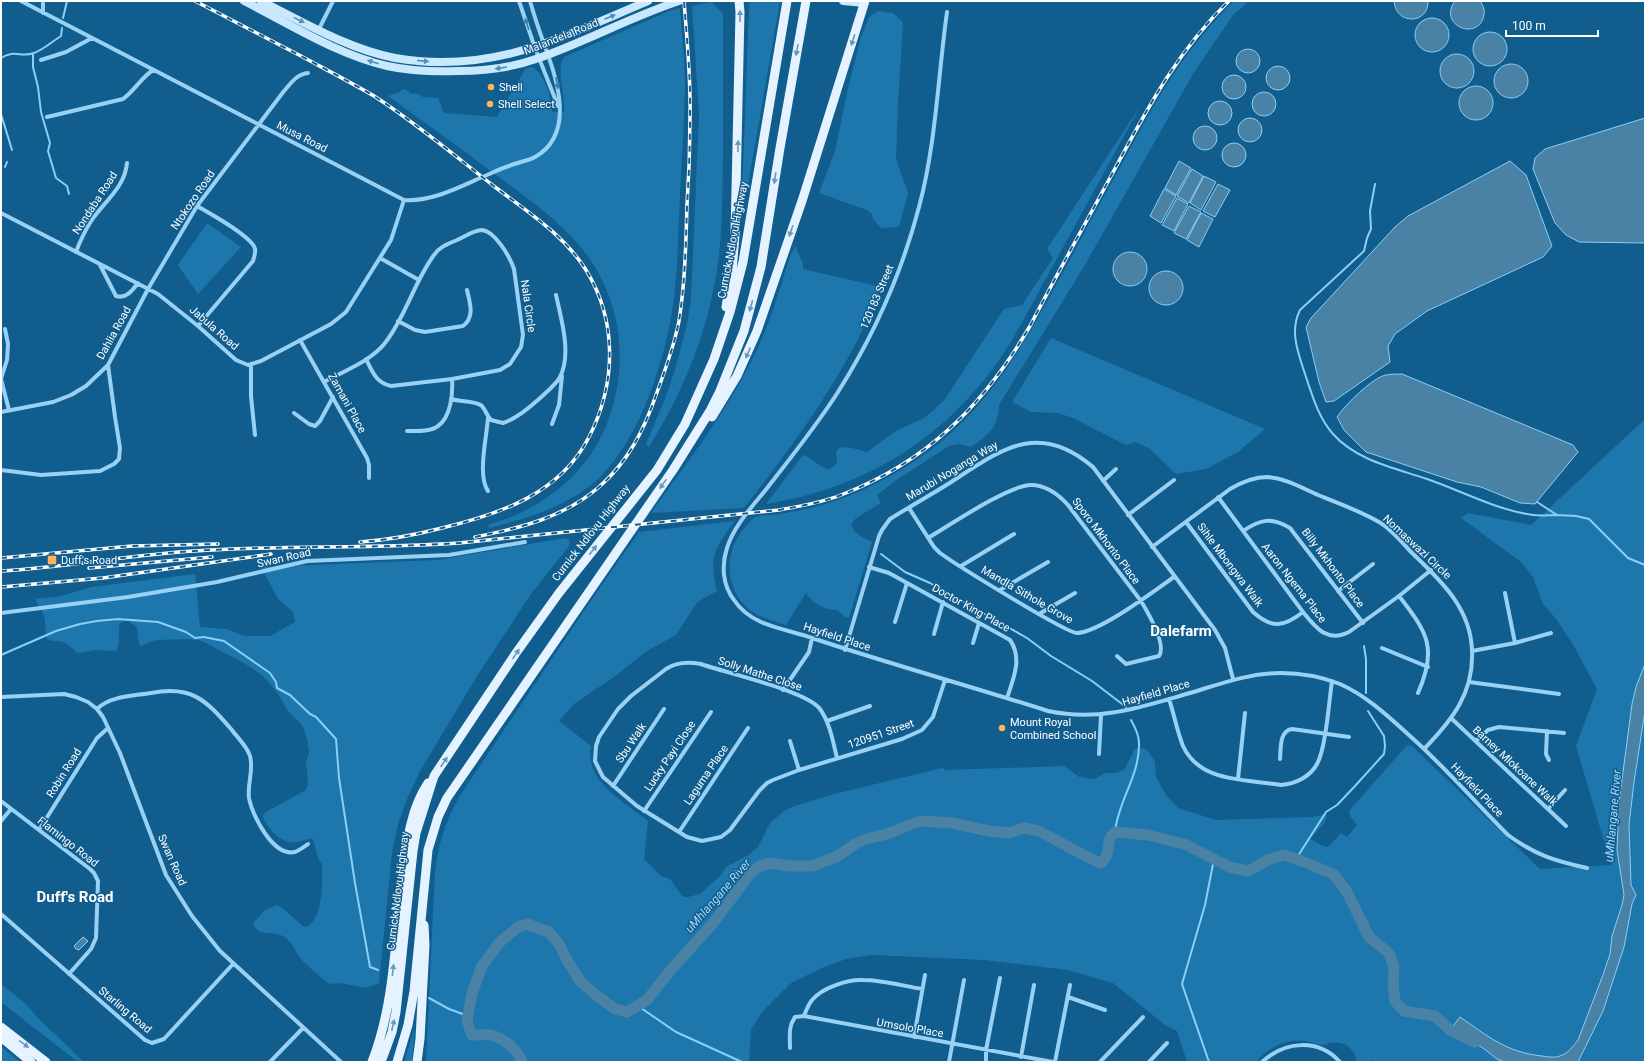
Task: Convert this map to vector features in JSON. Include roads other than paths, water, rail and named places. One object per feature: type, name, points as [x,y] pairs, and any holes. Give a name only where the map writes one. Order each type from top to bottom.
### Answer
[{"type":"main road","name":"Malandela Road","points":[[244,1],[315,38],[353,55],[374,62],[411,70],[472,71],[509,66],[548,55],[679,1]]},
{"type":"main road","name":"Malandela Road","points":[[261,1],[319,30],[373,52],[394,58],[455,62],[485,60],[535,48],[648,1]]},
{"type":"main road","points":[[712,364],[729,296],[735,235],[739,1]]},
{"type":"main road","name":"Curnick Ndlovu Highway","points":[[381,1062],[392,1032],[396,1012],[416,833],[434,776],[559,592],[657,470],[685,424],[712,364],[730,312],[743,262],[787,1]]},
{"type":"main road","points":[[673,470],[710,411],[720,391],[744,331],[752,304],[761,267],[806,1]]},
{"type":"main road","points":[[397,1062],[408,1025],[414,991],[428,850],[438,817],[447,798],[673,470],[719,406],[737,376],[757,331],[802,201],[865,2],[844,1]]},
{"type":"main road","points":[[372,1062],[381,1040],[384,1025],[410,830],[415,812],[425,787],[434,776]]},
{"type":"main road","points":[[418,1062],[425,945],[423,894]]},
{"type":"main road","points":[[1,1027],[46,1062]]},
{"type":"main road","points":[[1,1037],[31,1062]]},
{"type":"street","name":"Musa Road","points":[[21,1],[404,200],[421,200],[432,197],[510,165],[534,158],[548,147],[558,128],[560,112],[557,82],[530,1]]},
{"type":"street","points":[[43,1],[43,13]]},
{"type":"street","points":[[315,38],[333,1]]},
{"type":"street","points":[[519,1],[535,48],[560,112]]},
{"type":"street","name":"120183 Street","points":[[726,550],[733,534],[741,522],[812,428],[849,374],[868,339],[898,271],[919,206],[926,172],[947,12]]},
{"type":"street","points":[[41,60],[66,52],[92,38]]},
{"type":"street","points":[[47,116],[123,99],[129,94],[143,76],[153,70]]},
{"type":"street","name":"Ntokozo Road","points":[[148,289],[197,206],[257,124],[264,119],[292,82],[302,74],[308,73]]},
{"type":"street","name":"Nondaba Road","points":[[76,252],[92,220],[122,181],[126,172],[127,163]]},
{"type":"street","points":[[255,435],[250,396],[251,365],[335,321],[346,312],[394,233],[404,200]]},
{"type":"street","points":[[197,206],[242,234],[251,241],[255,249],[253,261],[198,326]]},
{"type":"street","name":"Jabula Road","points":[[1,213],[148,289],[171,303],[236,360],[251,365]]},
{"type":"street","name":"Nala Circle","points":[[324,382],[366,359],[375,353],[386,342],[419,280],[437,251],[445,245],[478,230],[483,230],[491,235],[511,262],[523,335],[521,347],[514,359],[505,368],[452,379],[404,385],[386,385],[376,378],[366,359]]},
{"type":"street","points":[[380,258],[419,280]]},
{"type":"street","points":[[100,264],[116,296],[124,296],[132,292],[138,283]]},
{"type":"street","name":"Dahlia Road","points":[[1,412],[53,402],[71,395],[86,386],[108,365],[148,289]]},
{"type":"street","points":[[398,321],[415,330],[425,332],[464,326],[471,316],[467,290]]},
{"type":"street","points":[[552,424],[559,405],[562,372],[565,359],[565,341],[556,295]]},
{"type":"street","points":[[5,329],[8,344],[6,364],[1,379],[9,410]]},
{"type":"street","name":"Zamani Place","points":[[300,340],[367,458],[369,465],[369,478]]},
{"type":"street","points":[[1,470],[41,475],[100,471],[114,464],[119,459],[120,448],[108,365]]},
{"type":"street","points":[[488,417],[500,423],[512,419],[532,405],[553,386],[562,372]]},
{"type":"street","points":[[407,430],[417,431],[439,426],[445,418],[451,399],[452,379]]},
{"type":"street","points":[[294,413],[309,424],[315,426],[320,422],[333,397]]},
{"type":"street","points":[[451,399],[461,402],[478,403],[484,409],[488,417],[482,472],[482,481],[488,491]]},
{"type":"street","name":"Marubi Noganga Way","points":[[845,650],[879,536],[890,519],[1010,447],[1031,443],[1046,443],[1075,453],[1093,467],[1222,640],[1234,679]]},
{"type":"street","points":[[1103,481],[1116,470]]},
{"type":"street","name":"Nomaswazi Circle","points":[[1152,548],[1218,497],[1240,483],[1256,478],[1272,478],[1290,483],[1380,523],[1452,593],[1468,626],[1472,651],[1469,682],[1463,698],[1452,719],[1425,748]]},
{"type":"street","points":[[1128,515],[1174,480]]},
{"type":"street","name":"Sporo Mkhonto Place","points":[[928,538],[1013,489],[1030,485],[1051,490],[1061,498],[1151,617],[1161,649],[1159,656],[1126,664],[1117,656]]},
{"type":"street","name":"Aaron Ngema Place","points":[[1218,497],[1303,612],[1320,631],[1333,636],[1341,636],[1363,622],[1399,596],[1430,570]]},
{"type":"street","name":"Mandla Sithole Grove","points":[[909,508],[928,538],[940,553],[1039,614],[1075,633],[1086,632],[1126,611],[1174,577]]},
{"type":"street","name":"Billy Mkhonto Place","points":[[1243,531],[1257,522],[1265,520],[1276,522],[1290,528],[1363,622]]},
{"type":"street","name":"Sihle Mbongwa Walk","points":[[1186,522],[1253,612],[1261,619],[1274,624],[1284,624],[1290,622],[1303,612]]},
{"type":"street","points":[[961,566],[1014,534]]},
{"type":"street","name":"Swan Road","points":[[1,613],[128,597],[202,585],[259,574],[307,561],[449,555],[525,542]]},
{"type":"street","name":"Hayfield Place","points":[[726,550],[724,574],[729,592],[742,610],[760,621],[845,650],[1055,713],[1082,716],[1100,715],[1137,708],[1234,679],[1256,675],[1282,673],[1309,676],[1332,682],[1348,689],[1370,702],[1425,748],[1503,829],[1518,842],[1538,854],[1554,860],[1587,868]]},
{"type":"street","points":[[1000,590],[1048,562]]},
{"type":"street","points":[[1338,591],[1373,564]]},
{"type":"street","name":"Doctor King Place","points":[[869,567],[889,573],[1010,640],[1014,646],[1017,663],[1007,698]]},
{"type":"street","points":[[895,622],[907,583]]},
{"type":"street","points":[[1039,614],[1075,593]]},
{"type":"street","points":[[1505,593],[1515,643]]},
{"type":"street","points":[[1399,596],[1415,617],[1424,634],[1429,652],[1426,676],[1418,693]]},
{"type":"street","points":[[934,634],[943,602]]},
{"type":"street","points":[[973,643],[979,623]]},
{"type":"street","points":[[1472,651],[1515,643],[1551,633]]},
{"type":"street","points":[[783,690],[810,652],[812,638]]},
{"type":"street","points":[[1382,648],[1428,667]]},
{"type":"street","name":"Solly Mathe Close","points":[[679,663],[694,663],[801,696],[814,702],[827,721],[837,758],[799,770],[767,783],[759,791],[733,827],[721,837],[702,841],[691,839],[644,811],[613,786],[600,773],[595,761],[596,746],[599,737],[622,704],[672,666],[679,663]]},
{"type":"street","name":"120951 Street","points":[[837,758],[902,739],[922,730],[933,717],[945,680]]},
{"type":"street","points":[[1169,699],[1182,744],[1190,758],[1196,764],[1217,776],[1280,785],[1301,779],[1311,772],[1317,764],[1322,750],[1325,734],[1332,682]]},
{"type":"street","points":[[1469,682],[1559,694]]},
{"type":"street","points":[[97,709],[101,705],[111,700],[166,690],[187,693],[199,699],[214,709],[236,735],[250,755],[251,766],[248,786],[249,798],[256,821],[265,833],[273,843],[283,850],[294,852],[308,844]]},
{"type":"street","name":"Swan Road","points":[[1,697],[64,694],[88,702],[97,709],[120,753],[155,847],[172,886],[202,931],[234,964],[341,1062]]},
{"type":"street","points":[[827,721],[870,706]]},
{"type":"street","name":"Sbu Walk","points":[[613,786],[664,709]]},
{"type":"street","name":"Lucky Payi Close","points":[[644,811],[711,712]]},
{"type":"street","points":[[1238,779],[1245,713]]},
{"type":"street","points":[[1099,754],[1100,715]]},
{"type":"street","name":"Barney Mlokoane Walk","points":[[1452,719],[1566,826]]},
{"type":"street","points":[[1476,741],[1488,730],[1499,727],[1564,733]]},
{"type":"street","name":"Robin Road","points":[[39,830],[97,738],[108,728]]},
{"type":"street","name":"Laguma Place","points":[[678,832],[748,728]]},
{"type":"street","points":[[1280,759],[1282,736],[1284,732],[1288,730],[1349,736]]},
{"type":"street","points":[[1547,731],[1546,754],[1549,760]]},
{"type":"street","points":[[790,741],[799,770]]},
{"type":"street","points":[[1548,809],[1565,790]]},
{"type":"street","name":"Flamingo Road","points":[[1,801],[90,869],[98,881],[96,938],[91,949],[69,974]]},
{"type":"street","points":[[1,822],[11,809]]},
{"type":"street","name":"Starling Road","points":[[1,914],[145,1040],[152,1043],[164,1039],[234,964]]},
{"type":"street","points":[[914,1037],[925,975]]},
{"type":"street","points":[[986,1062],[986,1050],[1000,978]]},
{"type":"street","points":[[790,1048],[789,1033],[793,1020],[797,1016],[804,1016],[809,1004],[817,995],[839,985],[856,980],[868,980],[922,989]]},
{"type":"street","points":[[949,1062],[964,980]]},
{"type":"street","points":[[1021,1057],[1034,985]]},
{"type":"street","points":[[1054,1062],[1070,985]]},
{"type":"street","points":[[1068,997],[1105,1010]]},
{"type":"street","name":"Umsolo Place","points":[[804,1016],[1054,1062]]},
{"type":"street","points":[[1100,1062],[1143,1017]]},
{"type":"street","points":[[270,1062],[303,1028]]},
{"type":"street","points":[[1149,1062],[1167,1043]]},
{"type":"street","points":[[1262,1062],[1279,1050],[1291,1045],[1303,1044],[1322,1049],[1340,1062]]},
{"type":"waterway","points":[[63,18],[67,1]]},
{"type":"waterway","points":[[1,58],[10,54],[25,55],[37,52],[61,36],[62,28]]},
{"type":"waterway","points":[[33,54],[33,67],[38,87],[41,112],[50,143],[48,151],[56,178],[67,186],[69,194]]},
{"type":"waterway","points":[[1,114],[12,150]]},
{"type":"waterway","points":[[5,167],[7,162]]},
{"type":"waterway","points":[[1375,184],[1370,211],[1371,229],[1364,251],[1300,310],[1295,325],[1297,347],[1301,361],[1312,394],[1327,427],[1353,451],[1390,467],[1519,513],[1533,515],[1557,515]]},
{"type":"waterway","points":[[1537,502],[1557,515],[1576,516],[1589,519],[1628,558],[1645,565]]},
{"type":"waterway","points":[[881,554],[905,572],[930,583],[1027,638],[1051,656],[1092,681],[1126,707]]},
{"type":"waterway","points":[[1,655],[56,631],[80,624],[118,619],[158,622],[186,632],[195,638],[204,637],[224,641],[270,673],[276,682],[277,688],[290,695],[310,714],[316,717],[336,739],[339,778],[355,883],[370,967],[378,970]]},
{"type":"waterway","points":[[1364,646],[1366,659],[1366,693]]},
{"type":"waterway","points":[[1296,859],[1326,812],[1337,805],[1384,754],[1384,736],[1368,711]]},
{"type":"waterway","points":[[1115,832],[1120,810],[1133,777],[1138,755],[1138,737],[1131,720]]},
{"type":"waterway","name":"uMhlangane River","points":[[522,1062],[514,1049],[501,1039],[489,1035],[472,1035],[467,1021],[472,993],[482,966],[500,942],[518,927],[527,924],[549,932],[559,944],[580,981],[615,1009],[627,1012],[647,1000],[669,972],[714,922],[750,874],[758,867],[770,863],[788,866],[812,866],[838,856],[855,844],[866,839],[887,834],[920,821],[952,823],[989,831],[1009,833],[1024,828],[1039,831],[1101,863],[1107,854],[1111,836],[1115,832],[1148,835],[1187,845],[1229,867],[1248,871],[1268,860],[1283,855],[1299,860],[1333,874],[1346,890],[1369,937],[1389,953],[1394,967],[1393,986],[1395,1001],[1404,1011],[1435,1016],[1451,1031],[1475,1042]]},
{"type":"waterway","points":[[1209,1062],[1182,984],[1205,905],[1214,859]]},
{"type":"waterway","points":[[429,998],[449,1009],[468,1016]]},
{"type":"waterway","points":[[638,1006],[676,1032],[742,1062]]},
{"type":"railway","points":[[195,1],[374,96],[420,128],[556,235],[577,257],[586,270],[604,311],[610,353],[604,396],[598,417],[589,437],[577,457],[562,473],[545,487],[526,499],[485,516],[432,531],[360,542]]},
{"type":"railway","points":[[475,537],[508,530],[540,520],[571,507],[585,498],[599,487],[627,456],[646,421],[669,358],[677,330],[684,278],[690,103],[684,1]]},
{"type":"railway","points":[[1,571],[194,551],[459,543],[779,510],[826,500],[872,482],[900,466],[926,448],[950,428],[973,405],[993,381],[1012,355],[1030,326],[1149,106],[1177,62],[1210,21],[1229,1]]},
{"type":"railway","points":[[1,558],[132,546],[218,544]]},
{"type":"railway","points":[[1,587],[103,578],[271,554]]},
{"type":"railway","points":[[89,568],[212,557]]},
{"type":"place","name":"Shell","points":[[491,87]]},
{"type":"place","name":"Shell Select","points":[[490,104]]},
{"type":"place","name":"Duff's Road","points":[[52,560]]},
{"type":"place","name":"Mount Royal Combined School","points":[[1002,728]]},
{"type":"district","name":"Dalefarm","points":[[1181,631]]},
{"type":"district","name":"Duff's Road","points":[[75,897]]}]
